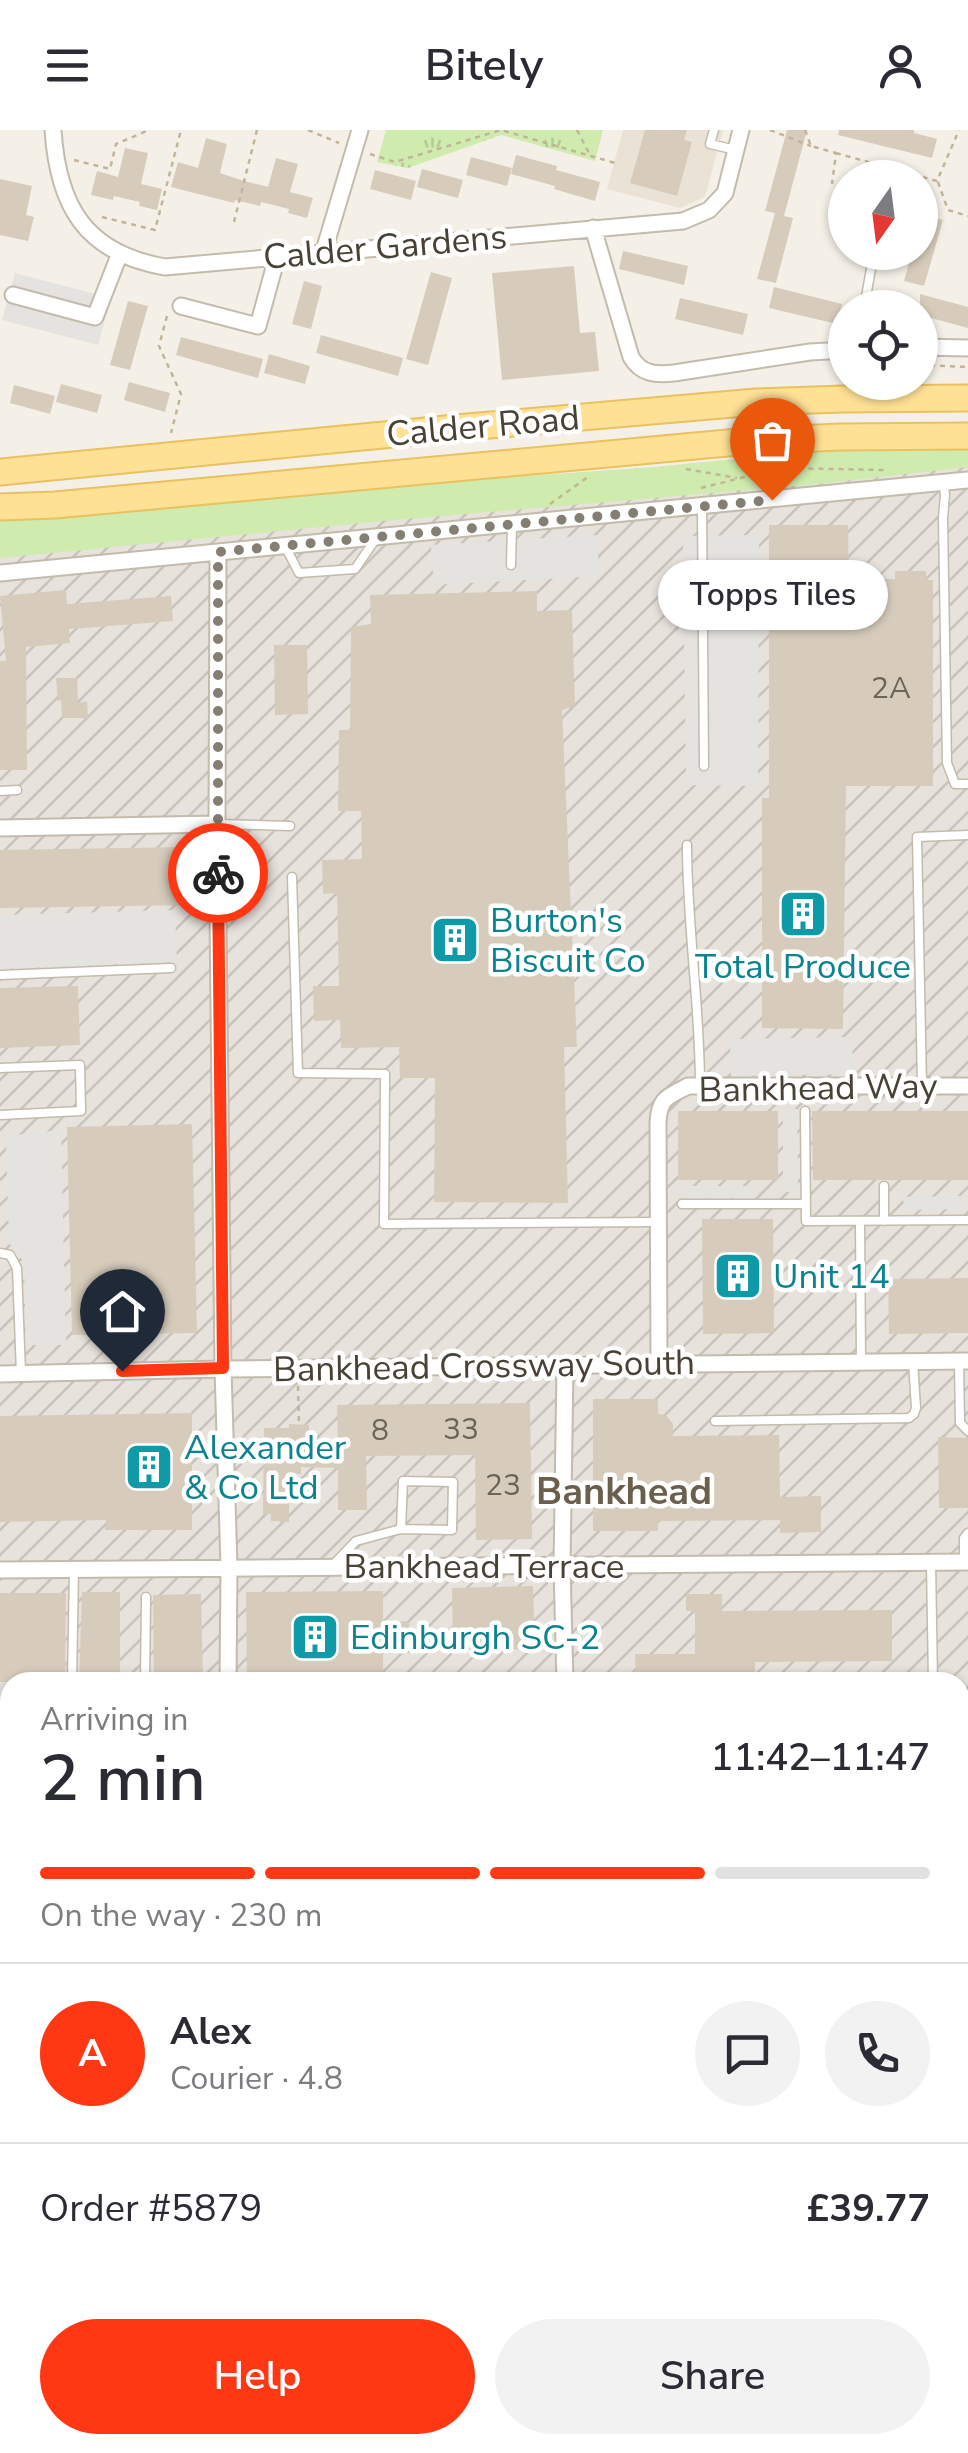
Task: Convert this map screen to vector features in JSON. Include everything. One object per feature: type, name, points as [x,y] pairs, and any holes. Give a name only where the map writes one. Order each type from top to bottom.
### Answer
[{"type":"main road","name":"Calder Road","points":[[0,472],[756,402],[968,398]]},
{"type":"main road","name":"Calder Road","points":[[0,507],[749,441],[968,436]]},
{"type":"street","name":"Calder Gardens","points":[[53,130],[54,155],[71,210],[120,253],[141,263],[165,267],[683,221],[709,210],[725,193],[741,130]]},
{"type":"street","points":[[323,254],[360,130]]},
{"type":"street","points":[[593,228],[631,357],[645,372],[674,374],[828,351]]},
{"type":"street","points":[[13,295],[95,317],[120,253]]},
{"type":"street","points":[[174,309],[258,326],[276,257]]},
{"type":"street","points":[[938,348],[968,348]]},
{"type":"street","points":[[0,573],[968,480]]},
{"type":"street","points":[[218,552],[228,1672]]},
{"type":"street","points":[[0,828],[218,824]]},
{"type":"street","name":"Bankhead Way","points":[[658,1222],[658,1108],[668,1096],[688,1086],[968,1086]]},
{"type":"street","points":[[658,1222],[660,1364]]},
{"type":"street","name":"Bankhead Crossway South","points":[[0,1374],[963,1361]]},
{"type":"street","points":[[565,1366],[565,1672]]},
{"type":"street","name":"Bankhead Terrace","points":[[0,1570],[966,1562]]},
{"type":"lane","points":[[714,130],[710,144],[736,150]]},
{"type":"lane","points":[[942,482],[947,763],[955,784],[968,784]]},
{"type":"lane","points":[[702,506],[704,766]]},
{"type":"lane","points":[[511,565],[517,524]]},
{"type":"lane","points":[[285,546],[299,573],[355,569],[376,537]]},
{"type":"lane","points":[[0,791],[18,790]]},
{"type":"lane","points":[[218,824],[290,826]]},
{"type":"lane","points":[[922,1086],[917,837],[968,836]]},
{"type":"lane","points":[[687,844],[700,1086]]},
{"type":"lane","points":[[292,877],[298,1073],[385,1074],[384,1224],[658,1222]]},
{"type":"lane","points":[[0,975],[171,968]]},
{"type":"lane","points":[[0,1068],[80,1065],[82,1111],[0,1114]]},
{"type":"lane","points":[[805,1111],[806,1221],[968,1220]]},
{"type":"lane","points":[[884,1186],[884,1221]]},
{"type":"lane","points":[[682,1204],[806,1204]]},
{"type":"lane","points":[[860,1221],[861,1362]]},
{"type":"lane","points":[[0,1253],[10,1256],[16,1268],[21,1373]]},
{"type":"lane","points":[[715,1421],[909,1418],[916,1408],[913,1361]]},
{"type":"lane","points":[[963,1361],[960,1422],[968,1432]]},
{"type":"lane","points":[[331,1567],[356,1541],[401,1529],[452,1530],[453,1482],[402,1481],[401,1529]]},
{"type":"lane","points":[[966,1562],[964,1538],[968,1533]]},
{"type":"lane","points":[[931,1562],[933,1672]]},
{"type":"lane","points":[[72,1672],[74,1569]]},
{"type":"lane","points":[[145,1672],[146,1597]]},
{"type":"path","points":[[54,155],[110,169],[116,144],[149,130]]},
{"type":"path","points":[[71,210],[155,230],[180,130]]},
{"type":"path","points":[[234,222],[258,130]]},
{"type":"path","points":[[308,130],[395,162],[501,130],[615,163]]},
{"type":"path","points":[[577,130],[590,156]]},
{"type":"path","points":[[770,130],[862,160]]},
{"type":"path","points":[[806,130],[811,146]]},
{"type":"path","points":[[959,130],[938,181],[948,210],[968,216]]},
{"type":"path","points":[[835,160],[836,153]]},
{"type":"path","points":[[170,433],[182,394],[159,346],[174,309]]},
{"type":"path","points":[[938,366],[968,367]]},
{"type":"path","points":[[682,468],[739,478]]},
{"type":"path","points":[[691,490],[780,468],[891,470]]},
{"type":"path","points":[[517,524],[589,477]]},
{"type":"path","points":[[297,1368],[298,1425]]},
{"type":"shaded area","points":[[623,130],[723,130],[705,197],[680,208],[607,189]]},
{"type":"shaded area","points":[[15,273],[111,298],[98,345],[2,320]]},
{"type":"shaded area","points":[[860,447],[968,447],[968,1672],[0,1672],[0,520]]},
{"type":"shaded area","points":[[597,535],[599,576],[434,585],[431,545]]},
{"type":"shaded area","points":[[759,535],[758,786],[686,785],[683,536]]},
{"type":"shaded area","points":[[175,910],[177,962],[0,969],[0,915]]},
{"type":"shaded area","points":[[852,1037],[853,1074],[731,1076],[730,1039]]},
{"type":"shaded area","points":[[783,1109],[797,1109],[798,1192],[783,1192]]},
{"type":"shaded area","points":[[61,1130],[66,1345],[26,1345],[24,1262],[9,1243],[6,1136]]},
{"type":"shaded area","points":[[681,1186],[754,1186],[755,1198],[681,1199]]},
{"type":"shaded area","points":[[961,1196],[961,1209],[904,1210],[903,1197]]},
{"type":"green space","points":[[386,130],[603,130],[595,161],[501,135],[408,168],[377,162]]},
{"type":"green space","points":[[860,447],[968,447],[968,467],[0,558],[0,520],[252,495],[655,467]]},
{"type":"building","points":[[645,130],[687,130],[684,140],[692,142],[677,196],[630,183]]},
{"type":"building","points":[[787,130],[807,130],[784,216],[793,218],[776,283],[757,279],[775,213],[765,211]]},
{"type":"building","points":[[839,130],[914,130],[937,139],[932,158],[838,135]]},
{"type":"building","points":[[206,138],[227,144],[220,173],[241,180],[268,187],[276,158],[298,164],[290,192],[313,198],[307,218],[261,202],[260,206],[235,200],[234,203],[171,187],[178,162],[198,168]]},
{"type":"building","points":[[125,148],[148,153],[141,184],[162,189],[157,210],[114,196],[113,200],[91,195],[97,171],[118,177]]},
{"type":"building","points":[[516,155],[600,182],[595,201],[511,174]]},
{"type":"building","points":[[471,157],[512,168],[507,186],[466,175]]},
{"type":"building","points":[[422,169],[463,180],[458,198],[417,187]]},
{"type":"building","points":[[375,170],[416,181],[411,200],[370,189]]},
{"type":"building","points":[[0,179],[32,186],[26,215],[34,217],[28,241],[0,235]]},
{"type":"building","points":[[623,251],[688,266],[684,285],[619,269]]},
{"type":"building","points":[[574,266],[580,333],[595,332],[599,371],[502,380],[492,273]]},
{"type":"building","points":[[907,270],[929,270],[924,286],[904,281]]},
{"type":"building","points":[[431,272],[452,278],[428,365],[406,359]]},
{"type":"building","points":[[304,281],[322,286],[311,329],[292,324]]},
{"type":"building","points":[[774,287],[828,300],[828,322],[769,308]]},
{"type":"building","points":[[680,298],[748,314],[743,335],[675,319]]},
{"type":"building","points":[[938,299],[968,307],[968,328],[938,320]]},
{"type":"building","points":[[128,301],[148,306],[130,370],[110,365]]},
{"type":"building","points":[[321,335],[403,358],[398,376],[316,353]]},
{"type":"building","points":[[181,337],[263,359],[258,378],[176,355]]},
{"type":"building","points":[[269,354],[310,366],[305,384],[264,373]]},
{"type":"building","points":[[129,382],[170,393],[165,412],[124,400]]},
{"type":"building","points":[[61,384],[102,395],[97,413],[56,402]]},
{"type":"building","points":[[14,385],[55,396],[50,414],[10,403]]},
{"type":"building","points":[[769,525],[848,525],[849,579],[895,579],[895,571],[926,571],[926,580],[933,580],[933,786],[846,786],[843,1029],[762,1028],[762,798],[769,798]]},
{"type":"building","points":[[66,590],[67,604],[171,596],[173,621],[69,629],[70,643],[26,647],[27,770],[0,770],[0,661],[6,661],[0,596]]},
{"type":"building","name":"Burton's Biscuit Co","points":[[537,591],[537,611],[572,610],[575,706],[562,710],[577,1047],[564,1047],[568,1203],[434,1202],[435,1078],[400,1078],[399,1047],[341,1048],[340,1020],[314,1021],[313,986],[339,986],[337,893],[323,894],[322,860],[362,859],[361,811],[338,811],[339,730],[350,730],[351,627],[371,624],[370,595]]},
{"type":"building","points":[[274,645],[307,645],[308,714],[275,715]]},
{"type":"building","points":[[56,678],[77,678],[78,703],[87,701],[88,718],[62,718]]},
{"type":"building","points":[[187,847],[188,905],[0,908],[0,850]]},
{"type":"building","points":[[78,986],[80,1045],[0,1048],[0,988]]},
{"type":"building","points":[[678,1111],[778,1111],[778,1180],[678,1180]]},
{"type":"building","points":[[812,1111],[968,1111],[968,1180],[813,1180]]},
{"type":"building","points":[[192,1124],[197,1333],[72,1335],[67,1127]]},
{"type":"building","name":"Unit 14","points":[[702,1219],[773,1219],[774,1333],[703,1334]]},
{"type":"building","points":[[968,1278],[968,1333],[889,1334],[888,1279]]},
{"type":"building","points":[[593,1399],[658,1399],[658,1414],[666,1415],[673,1424],[673,1436],[779,1435],[780,1497],[821,1496],[821,1532],[780,1533],[780,1520],[658,1521],[658,1531],[593,1531]]},
{"type":"building","points":[[530,1403],[532,1539],[476,1540],[475,1455],[366,1456],[367,1510],[338,1510],[338,1468],[301,1467],[301,1474],[289,1474],[289,1522],[271,1521],[271,1514],[263,1514],[264,1428],[309,1425],[309,1442],[338,1443],[337,1405]]},
{"type":"building","points":[[192,1413],[192,1530],[105,1530],[106,1520],[0,1522],[0,1416]]},
{"type":"building","points":[[938,1437],[968,1438],[968,1508],[939,1508]]},
{"type":"building","points":[[533,1586],[535,1649],[453,1650],[452,1588]]},
{"type":"building","name":"Edinburgh SC-2","points":[[383,1591],[383,1622],[409,1621],[410,1653],[383,1654],[383,1672],[247,1672],[246,1592]]},
{"type":"building","points":[[82,1592],[120,1592],[120,1672],[79,1672]]},
{"type":"building","points":[[0,1593],[66,1593],[65,1672],[0,1672]]},
{"type":"building","points":[[201,1594],[203,1672],[154,1672],[153,1595]]},
{"type":"building","points":[[686,1594],[722,1594],[722,1611],[892,1610],[892,1661],[755,1662],[755,1672],[636,1672],[635,1654],[695,1654],[695,1611],[686,1611]]},
{"type":"way so far","points":[[218,873],[218,552],[772,500]]},
{"type":"place","name":"Topps Tiles","points":[[772,500]]},
{"type":"place","name":"Total Produce","points":[[803,914]]},
{"type":"place","name":"Burton's Biscuit Co","points":[[455,940]]},
{"type":"place","name":"Unit 14","points":[[738,1276]]},
{"type":"place","name":"Alexander & Co Ltd","points":[[149,1467]]},
{"type":"place","name":"Edinburgh SC-2","points":[[315,1637]]},
{"type":"district","name":"Bankhead","points":[[624,1491]]},
{"type":"route","points":[[122,1371],[223,1368],[218,873]]}]
